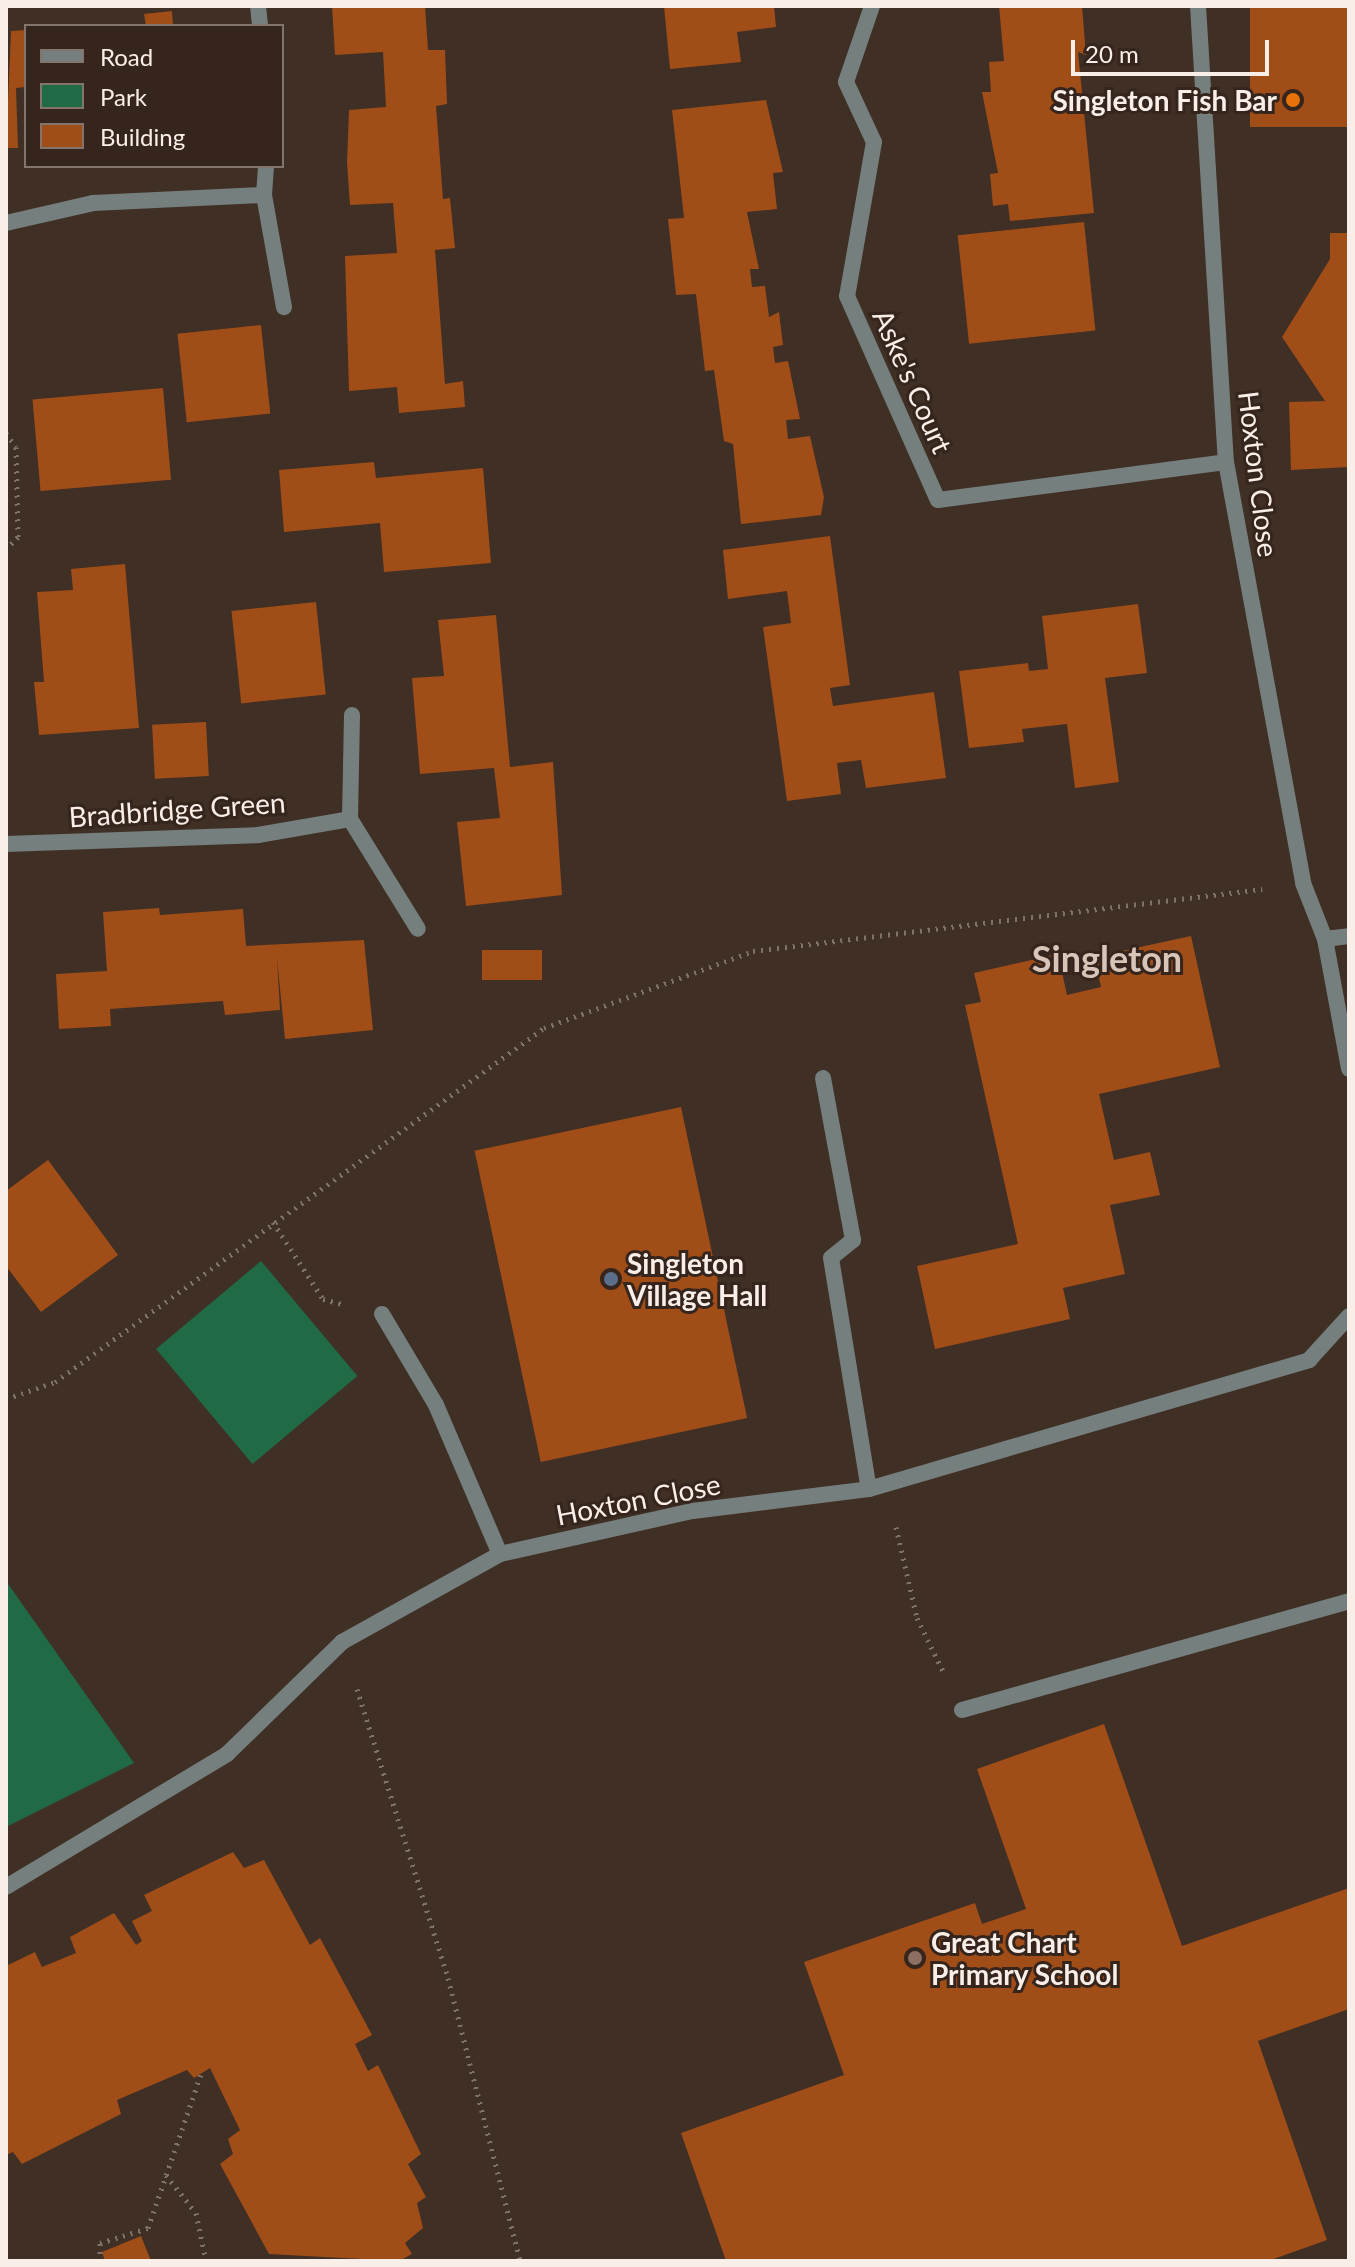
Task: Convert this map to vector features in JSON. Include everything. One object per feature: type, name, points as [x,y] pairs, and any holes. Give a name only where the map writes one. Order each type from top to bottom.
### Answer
[{"type":"street","name":"Aske's Court","points":[[872,6],[846,82],[874,142],[847,296],[938,500],[1226,462]]},
{"type":"street","name":"Hoxton Close","points":[[1198,6],[1226,462],[1303,883],[1325,939],[1349,1069]]},
{"type":"street","points":[[266,168],[264,195],[284,307]]},
{"type":"street","points":[[6,223],[93,203],[264,195]]},
{"type":"street","points":[[352,715],[350,819],[418,929]]},
{"type":"street","name":"Bradbridge Green","points":[[6,844],[258,835],[350,819]]},
{"type":"street","points":[[1325,939],[1349,936]]},
{"type":"street","points":[[823,1078],[853,1240],[831,1258],[869,1489]]},
{"type":"street","points":[[382,1314],[436,1405],[500,1554]]},
{"type":"street","name":"Hoxton Close","points":[[6,1887],[227,1754],[342,1642],[500,1554],[693,1511],[869,1489],[1309,1360],[1349,1316]]},
{"type":"street","points":[[962,1710],[1349,1601]]},
{"type":"path","points":[[6,433],[16,447],[18,537],[6,549]]},
{"type":"path","points":[[6,1399],[55,1382],[544,1028],[753,951],[1303,883]]},
{"type":"path","points":[[273,1222],[323,1299],[382,1314]]},
{"type":"path","points":[[886,1484],[917,1618],[962,1710]]},
{"type":"path","points":[[342,1642],[448,1978],[520,2261]]},
{"type":"path","points":[[100,2261],[100,2243],[148,2228],[201,2074]]},
{"type":"path","points":[[166,2175],[196,2213],[206,2261]]},
{"type":"green space","points":[[261,1261],[357,1376],[252,1464],[156,1349]]},
{"type":"green space","points":[[6,1581],[134,1763],[6,1827]]},
{"type":"building","points":[[332,6],[425,6],[428,50],[445,50],[447,104],[436,106],[443,199],[450,198],[455,248],[435,250],[445,384],[463,381],[465,407],[399,413],[397,387],[349,391],[345,256],[397,253],[393,203],[350,205],[347,163],[349,110],[386,107],[383,52],[335,55]]},
{"type":"building","points":[[664,6],[774,6],[776,27],[737,32],[741,62],[670,69]]},
{"type":"building","points":[[999,6],[1082,6],[1086,55],[1078,52],[1094,213],[1010,221],[1008,204],[993,206],[990,174],[998,173],[982,92],[991,92],[989,62],[1004,61]]},
{"type":"building","points":[[1250,6],[1349,6],[1349,127],[1250,127]]},
{"type":"building","points":[[172,11],[173,24],[146,24],[144,14]]},
{"type":"building","points":[[24,30],[24,87],[16,88],[18,148],[6,148],[11,31]]},
{"type":"building","points":[[766,100],[783,172],[773,173],[777,209],[747,212],[759,269],[750,269],[752,287],[765,286],[769,317],[779,312],[783,345],[773,347],[775,363],[788,361],[800,419],[786,420],[788,439],[810,436],[824,497],[821,515],[741,524],[733,444],[724,441],[714,370],[705,371],[696,294],[676,295],[668,219],[684,218],[672,110]]},
{"type":"building","points":[[1084,222],[1095,330],[969,344],[958,235]]},
{"type":"building","points":[[1330,233],[1349,233],[1349,467],[1291,470],[1289,402],[1325,401],[1282,337],[1330,259]]},
{"type":"building","points":[[261,325],[270,414],[187,422],[177,334]]},
{"type":"building","points":[[163,388],[171,480],[41,491],[32,399]]},
{"type":"building","points":[[374,462],[376,478],[483,468],[491,563],[384,572],[380,523],[284,532],[279,470]]},
{"type":"building","points":[[830,536],[850,685],[830,688],[833,706],[934,692],[946,778],[866,788],[861,760],[837,763],[841,794],[787,801],[763,627],[791,623],[787,591],[728,599],[723,550]]},
{"type":"building","points":[[125,564],[139,728],[39,735],[34,682],[44,682],[37,592],[73,590],[71,569]]},
{"type":"building","points":[[316,602],[326,694],[241,703],[231,611]]},
{"type":"building","points":[[1138,604],[1147,673],[1105,678],[1119,782],[1075,788],[1067,724],[1022,729],[1024,742],[969,748],[959,671],[1028,663],[1029,671],[1048,669],[1042,616]]},
{"type":"building","points":[[496,615],[510,767],[553,762],[562,895],[466,906],[457,822],[500,818],[494,768],[420,774],[412,678],[444,676],[438,620]]},
{"type":"building","points":[[206,722],[209,776],[155,779],[152,725]]},
{"type":"building","points":[[159,908],[160,915],[243,909],[246,946],[364,940],[373,1030],[285,1039],[277,958],[280,1010],[225,1015],[223,1001],[110,1009],[111,1026],[59,1029],[56,974],[107,971],[103,912]]},
{"type":"building","points":[[1191,936],[1220,1067],[1099,1094],[1114,1160],[1150,1152],[1160,1195],[1110,1205],[1125,1274],[1063,1288],[1070,1319],[935,1349],[917,1266],[1018,1244],[965,1005],[981,1002],[974,973],[1058,954],[1067,995],[1101,987],[1094,957]]},
{"type":"building","points":[[482,950],[542,950],[542,980],[482,980]]},
{"type":"building","name":"Singleton Village Hall","points":[[681,1107],[747,1418],[541,1462],[475,1151]]},
{"type":"building","points":[[48,1160],[118,1255],[41,1312],[6,1266],[6,1191]]},
{"type":"building","points":[[1104,1724],[1182,1946],[1349,1888],[1349,2009],[1258,2041],[1327,2240],[1268,2261],[726,2261],[681,2133],[844,2075],[804,1962],[975,1903],[982,1924],[1026,1909],[977,1769]]},
{"type":"building","points":[[233,1852],[244,1868],[264,1860],[310,1945],[320,1938],[372,2035],[355,2044],[368,2071],[378,2065],[421,2154],[408,2164],[426,2197],[417,2203],[423,2228],[405,2243],[412,2254],[399,2261],[269,2254],[220,2164],[233,2154],[228,2139],[240,2130],[210,2068],[194,2078],[187,2070],[117,2100],[121,2114],[22,2164],[13,2152],[6,2155],[6,1966],[35,1952],[42,1967],[76,1953],[70,1937],[114,1913],[136,1945],[142,1941],[132,1921],[152,1911],[144,1895]]},
{"type":"building","points":[[141,2236],[151,2261],[105,2261],[102,2252]]},
{"type":"place","name":"Singleton Fish Bar","points":[[1293,100]]},
{"type":"place","name":"Singleton Village Hall","points":[[611,1279]]},
{"type":"place","name":"Great Chart Primary School","points":[[915,1958]]},
{"type":"district","name":"Singleton","points":[[1107,959]]}]
